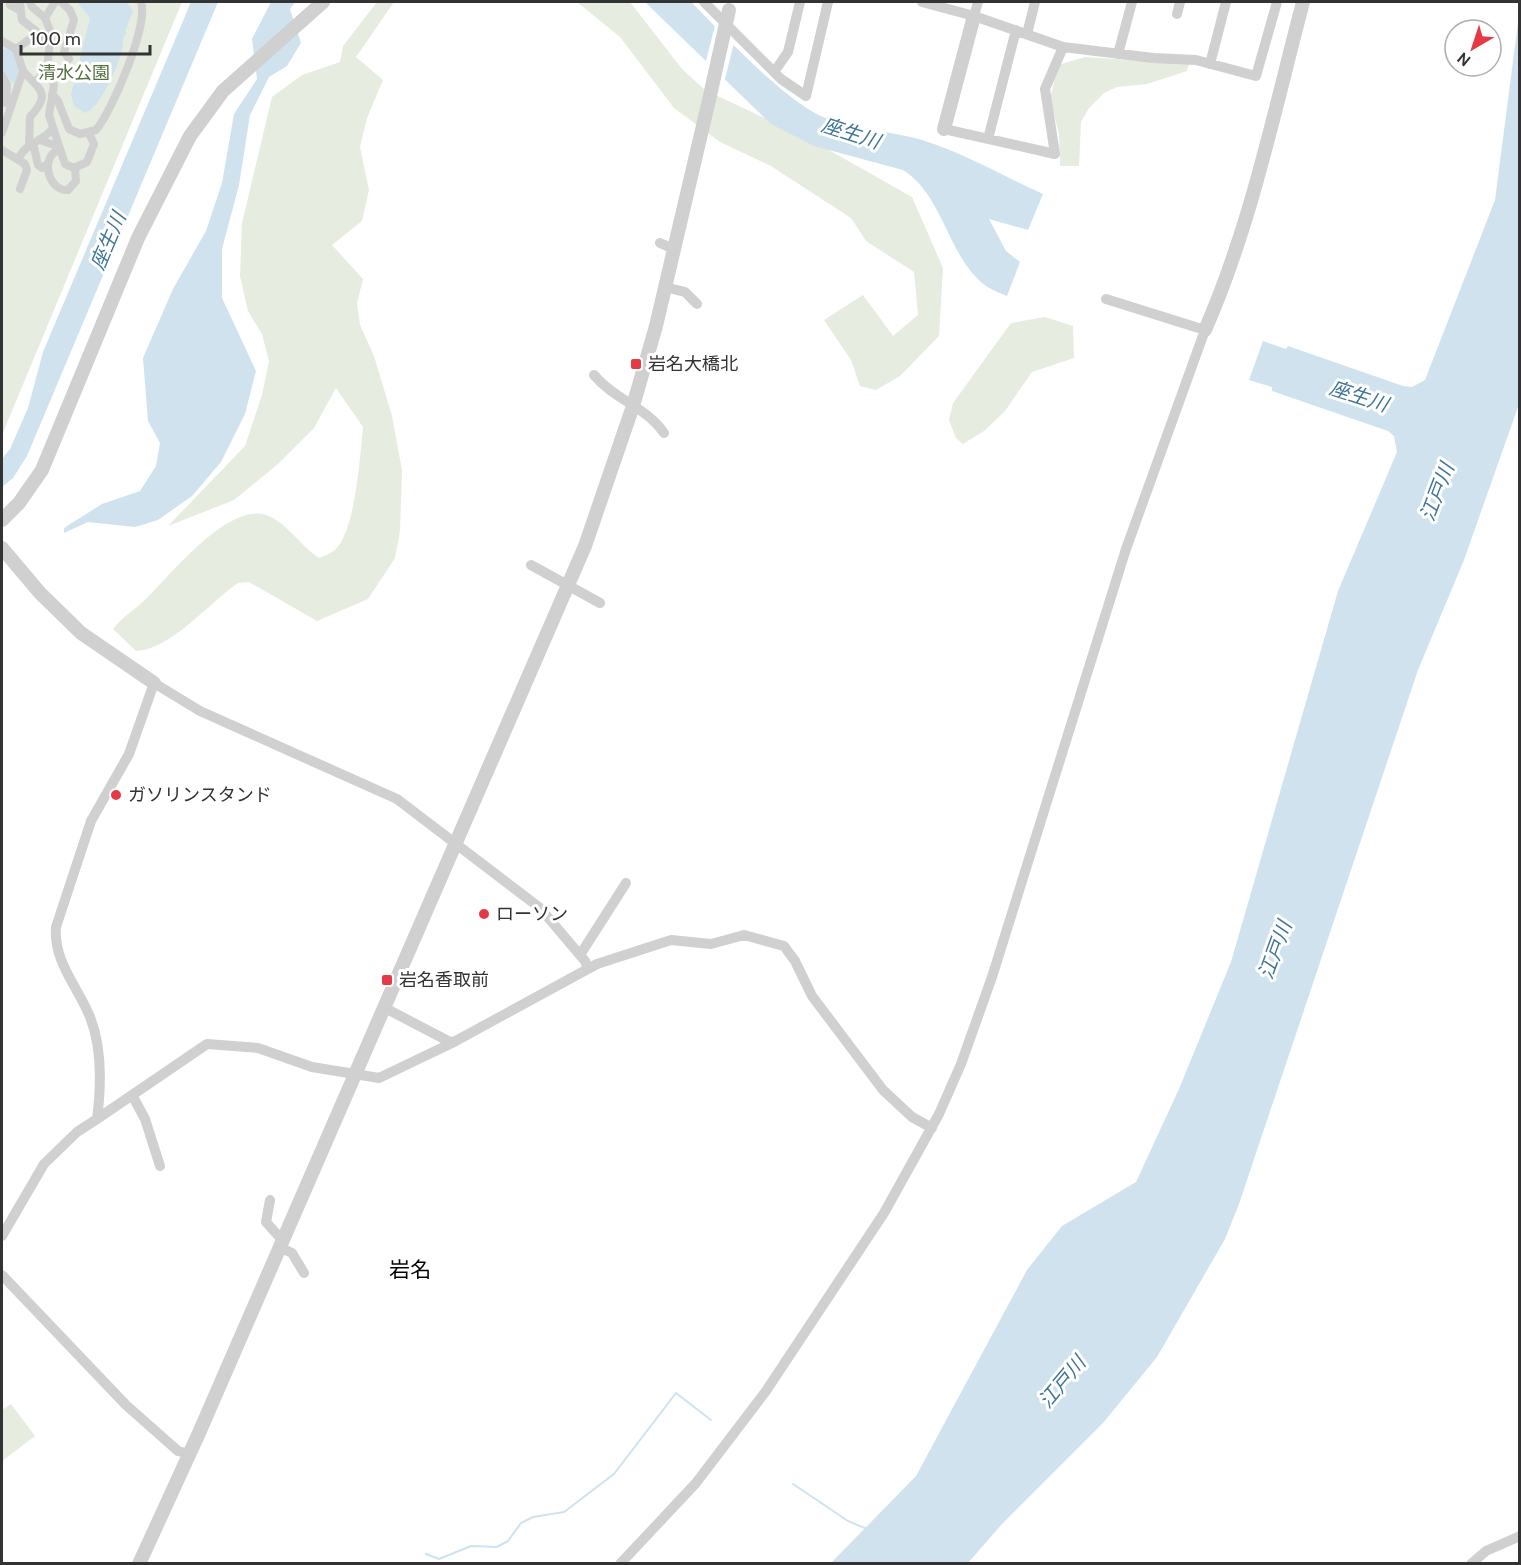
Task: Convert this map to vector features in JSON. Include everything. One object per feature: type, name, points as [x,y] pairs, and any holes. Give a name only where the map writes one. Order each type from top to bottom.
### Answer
[{"type":"street","points":[[10,2],[10,4],[20,6],[22,20],[51,45],[67,55],[74,20],[70,10],[61,2]]},
{"type":"street","points":[[30,2],[32,7],[45,18],[51,45],[48,69],[53,80],[48,105],[58,148],[65,164],[75,168],[87,162],[94,144],[89,133]]},
{"type":"street","points":[[45,18],[55,2]]},
{"type":"street","points":[[52,94],[58,101],[69,129],[76,133],[89,133],[100,125],[109,109],[140,28],[143,14],[141,2]]},
{"type":"street","points":[[2,520],[19,503],[42,470],[138,238],[190,136],[224,91],[323,2]]},
{"type":"street","points":[[704,2],[774,72],[806,96],[828,2]]},
{"type":"street","points":[[774,72],[788,52],[800,2]]},
{"type":"street","points":[[922,2],[974,15],[1063,47],[1196,60],[1256,76],[1277,2]]},
{"type":"street","points":[[978,2],[944,129],[1055,154],[1045,89],[1063,47]]},
{"type":"street","points":[[988,139],[1022,32],[1035,2]]},
{"type":"street","points":[[1118,54],[1132,2]]},
{"type":"street","points":[[1177,14],[1180,2]]},
{"type":"street","points":[[1210,64],[1226,2]]},
{"type":"street","points":[[620,1563],[696,1483],[773,1381],[884,1213],[932,1128],[961,1064],[992,977],[1126,549],[1205,330],[1226,282],[1254,192],[1303,2]]},
{"type":"street","points":[[139,1563],[356,1075],[569,585],[633,406],[665,287],[730,6]]},
{"type":"street","points":[[16,49],[38,33]]},
{"type":"street","points":[[2,41],[16,49],[23,64],[23,71],[7,104]]},
{"type":"street","points":[[35,82],[48,69]]},
{"type":"street","points":[[23,71],[41,87],[42,97],[39,107],[30,117],[38,165],[42,168],[47,164],[50,155],[58,148]]},
{"type":"street","points":[[2,76],[7,84],[7,104],[2,133]]},
{"type":"street","points":[[19,158],[53,128]]},
{"type":"street","points":[[34,143],[58,148]]},
{"type":"street","points":[[2,152],[23,160],[27,170],[20,189]]},
{"type":"street","points":[[47,164],[52,182],[63,191],[68,190],[76,181],[75,168]]},
{"type":"street","points":[[660,243],[674,249]]},
{"type":"street","points":[[665,287],[685,292],[697,304]]},
{"type":"street","points":[[1106,299],[1205,330]]},
{"type":"street","points":[[594,375],[605,389],[656,421],[664,433]]},
{"type":"street","points":[[2,548],[40,593],[81,633],[154,683],[200,711],[397,799],[540,908],[579,954],[588,969]]},
{"type":"street","points":[[531,565],[600,603]]},
{"type":"street","points":[[97,1119],[99,1097],[96,1036],[90,1017],[62,964],[55,938],[56,927],[91,821],[129,754],[154,683]]},
{"type":"street","points":[[579,954],[626,883]]},
{"type":"street","points":[[2,1236],[44,1164],[77,1132],[207,1044],[258,1048],[312,1067],[379,1078],[452,1043],[588,969],[671,940],[711,944],[744,935],[777,942],[790,953],[812,996],[883,1090],[912,1117],[932,1128]]},
{"type":"street","points":[[385,1008],[452,1043]]},
{"type":"street","points":[[132,1095],[145,1119],[160,1166]]},
{"type":"street","points":[[270,1200],[266,1222],[304,1273]]},
{"type":"street","points":[[2,1275],[126,1405],[178,1450],[189,1454]]},
{"type":"street","points":[[1471,1563],[1486,1551],[1520,1536]]},
{"type":"green space","name":"清水公園","points":[[2,2],[182,2],[2,435]]},
{"type":"green space","points":[[377,2],[394,2],[356,57],[383,80],[367,118],[360,147],[369,190],[362,221],[332,245],[363,279],[357,303],[360,325],[374,356],[392,416],[402,470],[400,531],[395,558],[368,599],[317,621],[249,582],[238,583],[176,634],[149,649],[136,651],[113,629],[215,531],[247,515],[262,514],[278,521],[319,558],[335,550],[348,526],[356,492],[363,427],[336,388],[314,428],[278,464],[234,500],[168,526],[245,446],[262,395],[269,361],[262,334],[248,311],[240,276],[242,223],[272,97],[302,75],[340,62],[343,46]]},
{"type":"green space","points":[[577,2],[630,2],[682,69],[705,90],[811,140],[912,197],[943,268],[939,336],[900,376],[876,390],[860,386],[851,360],[824,320],[863,295],[893,336],[918,315],[914,272],[866,241],[851,218],[771,166],[720,142],[674,108],[620,37]]},
{"type":"green space","points":[[1085,57],[1189,64],[1187,71],[1147,84],[1117,87],[1104,93],[1089,108],[1081,122],[1079,166],[1060,166],[1059,134],[1050,99],[1058,65]]},
{"type":"green space","points":[[1045,317],[1073,326],[1074,358],[1032,372],[1005,411],[984,431],[963,444],[956,438],[949,420],[953,403],[1011,323]]},
{"type":"green space","points":[[11,1404],[35,1436],[2,1461],[2,1410]]},
{"type":"water","points":[[77,2],[127,2],[133,11],[112,78],[96,104],[85,113],[74,106],[71,95],[90,18]]},
{"type":"water","name":"座生川","points":[[191,2],[218,2],[27,456],[13,478],[2,487],[2,459],[10,449],[28,408],[43,352]]},
{"type":"water","points":[[271,2],[295,2],[290,9],[301,43],[287,66],[269,77],[250,115],[239,185],[222,249],[222,298],[256,371],[245,414],[221,462],[192,496],[158,520],[135,527],[88,522],[64,533],[64,528],[102,504],[140,491],[156,466],[160,443],[148,421],[143,358],[173,289],[206,231],[222,183],[234,114],[257,79],[252,39]]},
{"type":"water","name":"座生川","points":[[645,2],[691,2],[778,86],[821,116],[849,126],[908,136],[938,145],[1043,194],[1028,230],[989,219],[1006,251],[1020,262],[1007,296],[986,286],[973,274],[962,259],[928,195],[903,170],[814,146],[771,124]]},
{"type":"water","points":[[1519,15],[1519,404],[1464,560],[1418,670],[1239,1204],[1225,1239],[1157,1357],[1103,1423],[1002,1524],[968,1563],[831,1563],[916,1476],[1027,1270],[1062,1226],[1136,1182],[1179,1089],[1231,962],[1338,591],[1397,452],[1394,436],[1388,431],[1272,391],[1272,387],[1249,380],[1263,341],[1286,349],[1288,346],[1403,386],[1412,387],[1425,380],[1495,200]]},
{"type":"water","points":[[7,48],[13,51],[20,67],[14,84],[2,71],[2,50]]},
{"type":"pier","points":[[716,22],[735,39],[724,83],[705,64]]},
{"type":"waterway","points":[[426,1554],[439,1559],[471,1546],[497,1547],[508,1541],[521,1523],[533,1517],[564,1512],[614,1474],[676,1393],[711,1420]]},
{"type":"waterway","points":[[793,1484],[848,1521],[867,1529]]},
{"type":"place","name":"岩名大橋北","points":[[636,364]]},
{"type":"place","name":"ガソリンスタンド","points":[[116,795]]},
{"type":"place","name":"ローソン","points":[[484,914]]},
{"type":"place","name":"岩名香取前","points":[[387,980]]},
{"type":"district","name":"岩名","points":[[410,1270]]},
{"type":"water label","name":"江戸川","points":[[1437,492]]},
{"type":"water label","name":"江戸川","points":[[1275,950]]},
{"type":"water label","name":"江戸川","points":[[1062,1382]]}]
